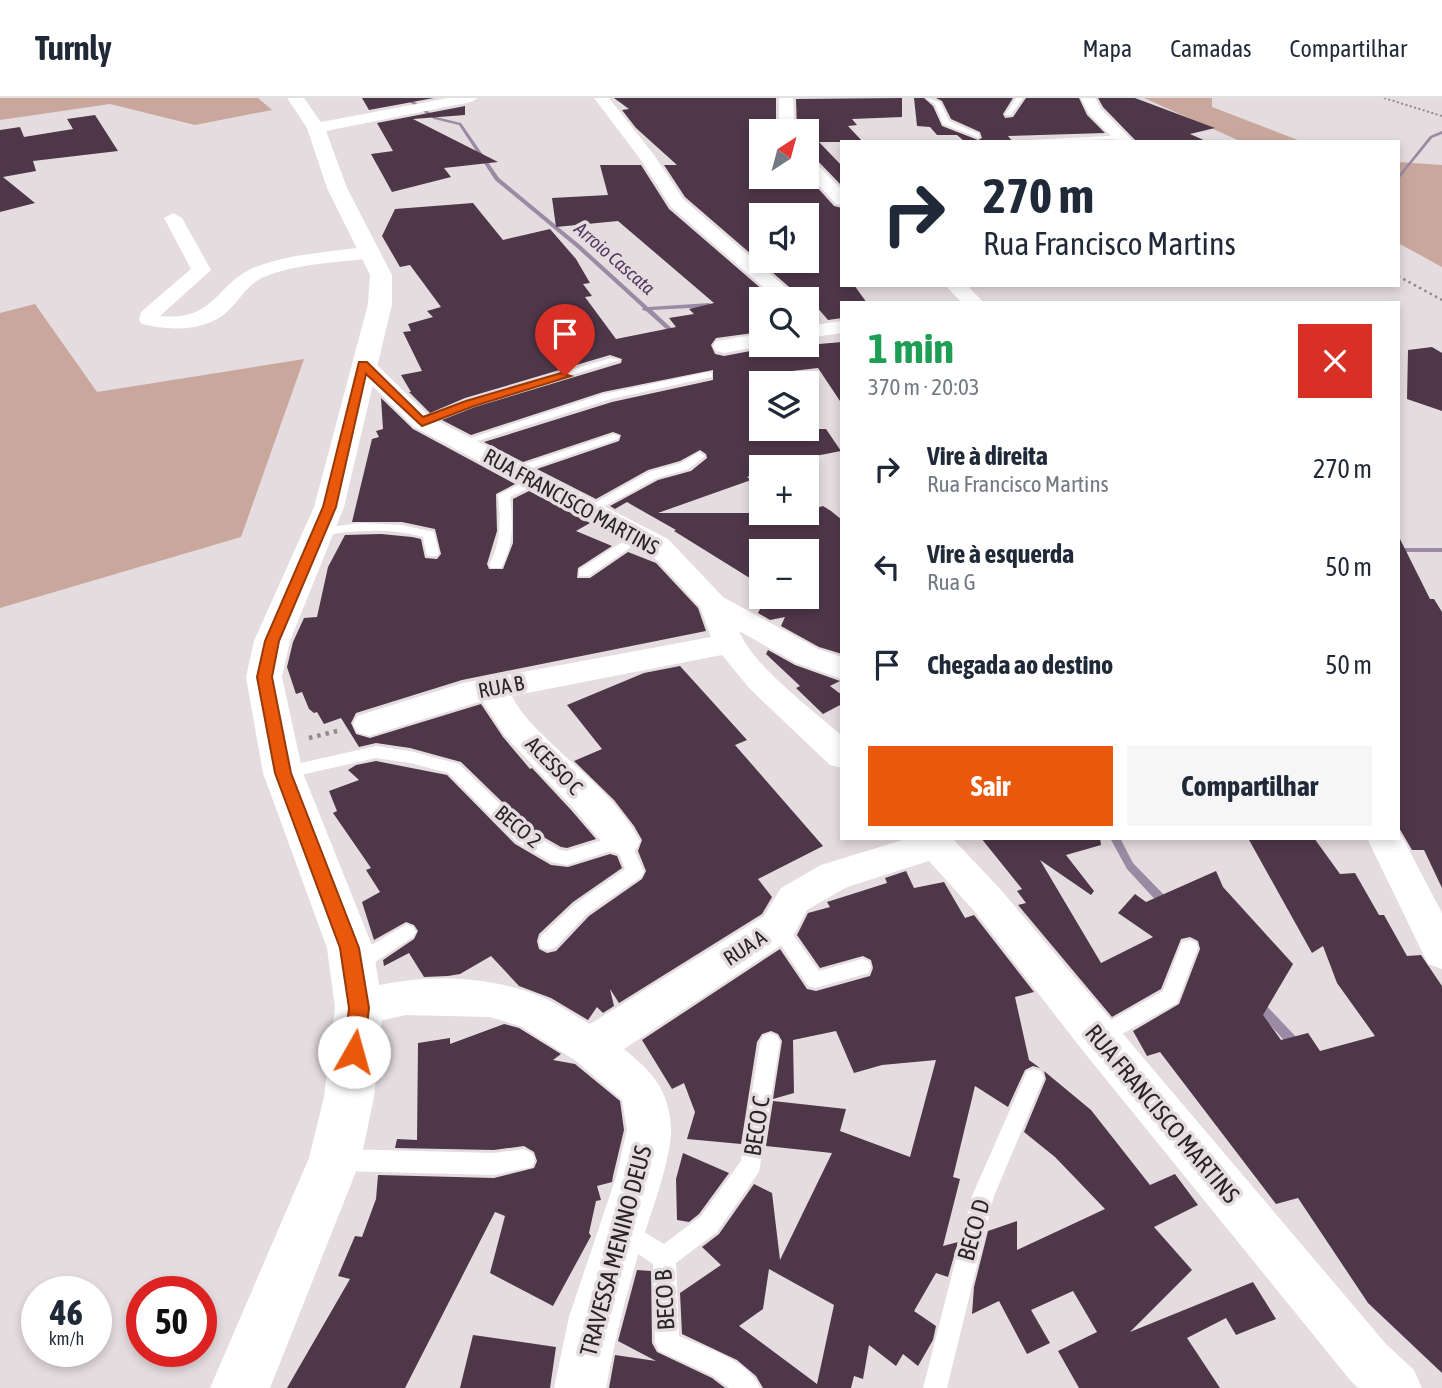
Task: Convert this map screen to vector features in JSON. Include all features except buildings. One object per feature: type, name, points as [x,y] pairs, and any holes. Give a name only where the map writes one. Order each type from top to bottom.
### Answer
[{"type":"main road","points":[[240,1388],[335,1159],[349,1097],[356,987],[350,948],[280,760],[264,677],[272,641],[329,507],[380,304],[381,275],[372,251],[337,188],[305,113]]},
{"type":"street","points":[[305,113],[467,98]]},
{"type":"street","points":[[601,98],[648,158],[677,203],[775,287]]},
{"type":"street","points":[[786,98],[787,119]]},
{"type":"street","points":[[1088,98],[1094,111],[1124,139]]},
{"type":"street","points":[[819,176],[840,198]]},
{"type":"street","points":[[173,218],[201,270],[151,312],[149,320],[161,324],[206,316],[220,307],[236,287],[253,274],[274,267],[372,251]]},
{"type":"street","points":[[957,287],[972,301]]},
{"type":"street","points":[[724,346],[749,342]]},
{"type":"street","name":"RUA FRANCISCO MARTINS","points":[[363,364],[422,422],[658,545],[713,604],[729,644],[761,681],[840,754]]},
{"type":"street","points":[[713,604],[807,656],[840,668]]},
{"type":"street","name":"RUA B","points":[[369,723],[463,694],[729,644]]},
{"type":"street","name":"ACESSO C","points":[[493,688],[497,701],[514,725],[604,818],[622,841]]},
{"type":"street","points":[[1386,840],[1442,952]]},
{"type":"street","name":"RUA FRANCISCO MARTINS","points":[[933,841],[988,901],[1098,1038],[1368,1362],[1396,1388]]},
{"type":"street","name":"RUA A","points":[[592,1047],[778,927],[794,899],[834,876],[933,841]]},
{"type":"street","name":"TRAVESSA MENINO DEUS","points":[[356,987],[405,997],[490,999],[531,1011],[592,1047],[637,1086],[645,1103],[649,1130],[639,1177],[594,1317],[580,1388]]},
{"type":"lane","points":[[929,98],[938,103],[946,122],[976,136]]},
{"type":"lane","points":[[1008,113],[1020,98]]},
{"type":"lane","points":[[1093,140],[1124,139]]},
{"type":"lane","points":[[422,422],[470,403],[615,360]]},
{"type":"lane","points":[[461,443],[608,396],[708,375]]},
{"type":"lane","points":[[496,565],[504,552],[505,495],[526,475],[614,437]]},
{"type":"lane","points":[[590,509],[653,475],[685,466],[699,456]]},
{"type":"lane","points":[[320,532],[368,526],[405,527],[429,535],[432,553]]},
{"type":"lane","points":[[584,573],[639,535]]},
{"type":"lane","name":"BECO 2","points":[[280,760],[376,751],[410,757],[453,768],[523,837],[557,857],[567,858],[622,841]]},
{"type":"lane","points":[[548,942],[590,901],[635,872],[622,841]]},
{"type":"lane","points":[[778,927],[815,980],[862,967]]},
{"type":"lane","points":[[356,987],[407,932]]},
{"type":"lane","points":[[1098,1038],[1170,997],[1189,948]]},
{"type":"lane","name":"BECO C","points":[[664,1258],[709,1224],[751,1165],[770,1042]]},
{"type":"lane","name":"BECO D","points":[[935,1388],[982,1196],[1034,1078]]},
{"type":"lane","points":[[335,1159],[494,1164],[524,1160]]},
{"type":"lane","name":"BECO B","points":[[621,1229],[664,1258],[667,1343],[722,1367],[747,1388]]},
{"type":"path","points":[[1384,98],[1442,116]]},
{"type":"path","points":[[1400,277],[1442,300]]},
{"type":"path","points":[[280,760],[369,723]]},
{"type":"shaded area","points":[[0,98],[258,98],[272,110],[195,125],[110,104],[0,120]]},
{"type":"shaded area","points":[[1144,98],[1212,98],[1212,107],[1298,140],[1238,140]]},
{"type":"shaded area","points":[[1400,162],[1442,165],[1442,267],[1400,244]]},
{"type":"shaded area","points":[[35,304],[97,392],[304,359],[241,537],[0,608],[0,313]]},
{"type":"waterway","name":"Arroio Cascata","points":[[406,98],[435,118],[460,124],[497,179],[578,246],[647,309]]},
{"type":"waterway","points":[[1400,176],[1431,137],[1442,132]]},
{"type":"waterway","points":[[647,309],[709,305]]},
{"type":"waterway","name":"Arroio Cascata","points":[[647,309],[677,336]]},
{"type":"waterway","name":"Arroio Cascata","points":[[1400,550],[1442,550]]},
{"type":"waterway","points":[[1116,840],[1130,866],[1165,903]]},
{"type":"waterway","points":[[1257,1003],[1295,1044]]},
{"type":"route","points":[[354,1052],[359,1008],[350,948],[283,773],[264,677],[272,641],[329,507],[363,364],[422,422],[470,403],[565,376]]}]
